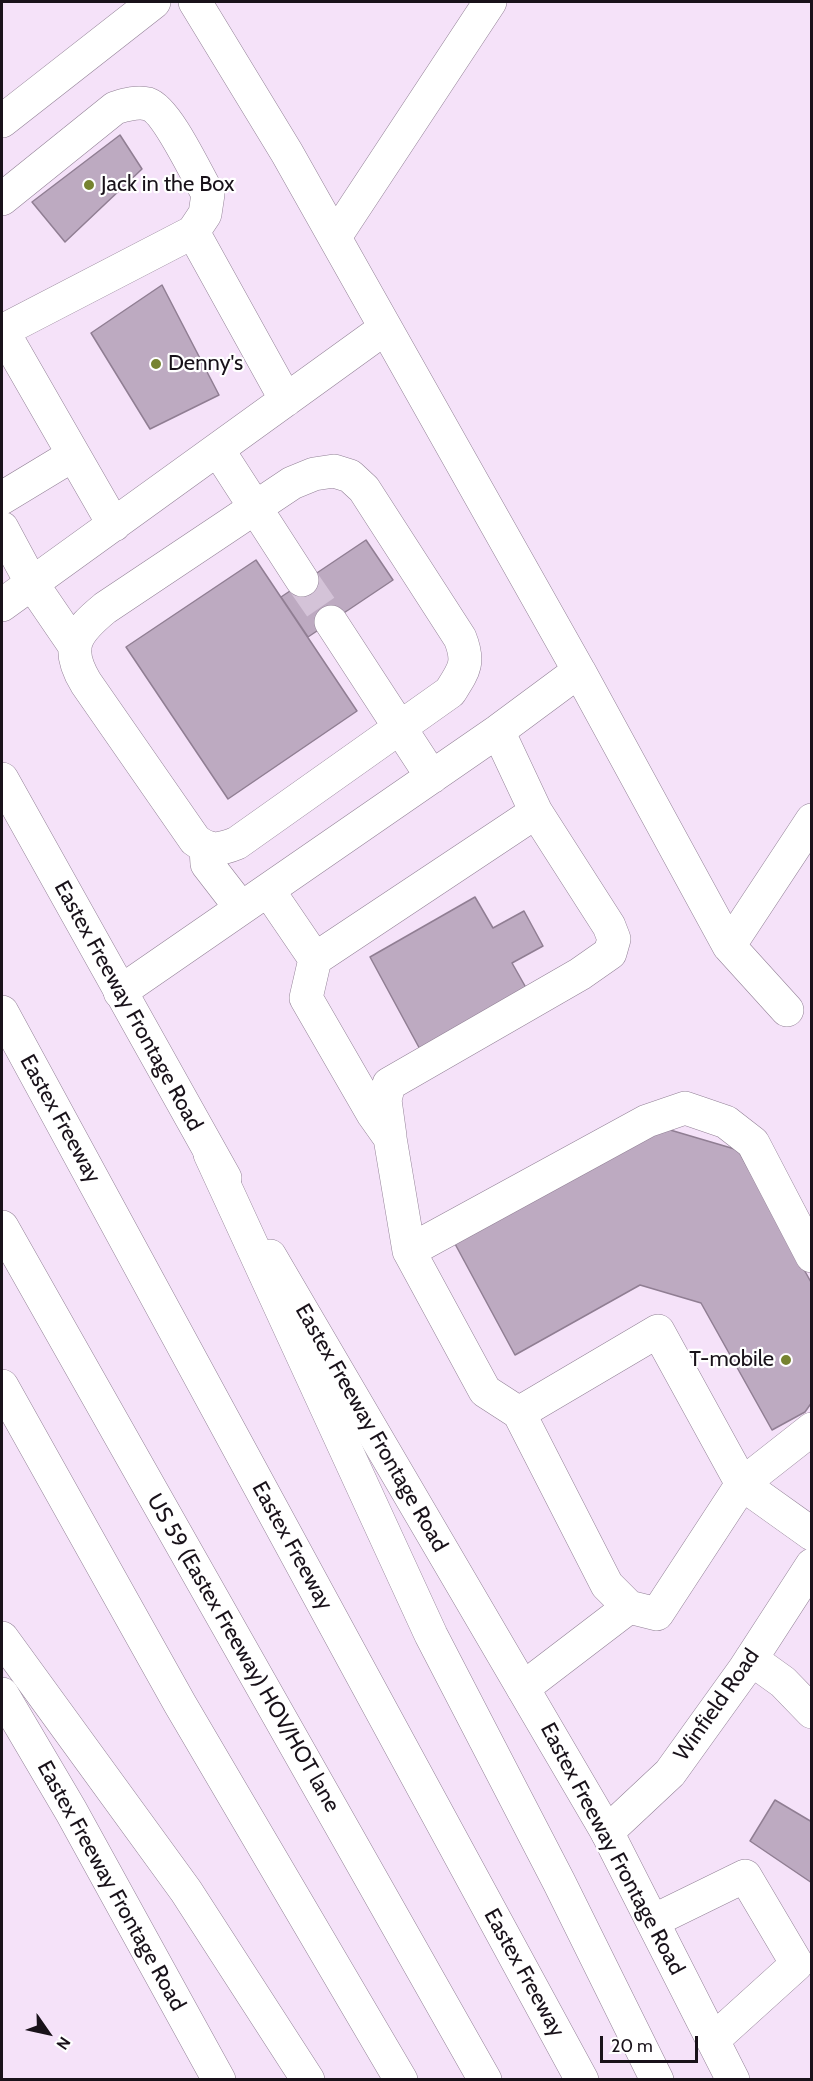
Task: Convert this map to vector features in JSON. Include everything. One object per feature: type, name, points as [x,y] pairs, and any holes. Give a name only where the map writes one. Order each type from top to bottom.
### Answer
[{"type":"main road","points":[[2,121],[154,2]]},
{"type":"main road","points":[[195,2],[335,237],[384,329],[434,413],[579,671],[729,946],[787,1010]]},
{"type":"main road","points":[[335,237],[490,2]]},
{"type":"main road","points":[[2,199],[115,108],[133,103],[149,104],[161,114],[208,195],[205,214],[193,232],[2,331],[114,525]]},
{"type":"main road","points":[[193,232],[286,400]]},
{"type":"main road","points":[[2,605],[384,329]]},
{"type":"main road","points":[[218,450],[302,580]]},
{"type":"main road","points":[[2,498],[73,455]]},
{"type":"main road","points":[[2,528],[31,582],[74,645],[76,666],[86,683],[195,840],[206,849],[223,849],[237,843],[450,692],[463,671],[466,654],[460,638],[364,489],[350,476],[334,471],[314,474],[292,483],[255,506],[105,608],[84,625],[74,645]]},
{"type":"main road","points":[[331,622],[432,777]]},
{"type":"main road","points":[[120,992],[498,731],[579,671]]},
{"type":"main road","points":[[498,731],[536,812],[609,927],[614,939],[610,954],[580,974],[389,1084],[385,1100],[410,1251],[485,1391],[519,1413],[607,1586],[629,1607],[657,1614],[742,1484],[812,1429]]},
{"type":"main road","name":"Eastex Freeway Frontage Road","points":[[2,779],[210,1154],[607,1832],[733,2079]]},
{"type":"main road","points":[[390,1138],[373,1114],[306,998],[315,959],[536,812]]},
{"type":"main road","points":[[729,946],[812,820]]},
{"type":"main road","points":[[206,849],[207,864],[241,908]]},
{"type":"main road","points":[[268,890],[315,959]]},
{"type":"main road","name":"Eastex Freeway","points":[[2,1012],[582,2079]]},
{"type":"main road","points":[[410,1251],[647,1120],[685,1108],[726,1122],[753,1143],[812,1256]]},
{"type":"main road","points":[[210,1154],[431,1635],[560,1882],[657,2079]]},
{"type":"main road","name":"US 59 (Eastex Freeway) HOV/HOT lane","points":[[2,1227],[485,2079]]},
{"type":"main road","points":[[519,1413],[658,1331],[742,1484],[812,1533]]},
{"type":"main road","points":[[2,1386],[180,1704],[401,2079]]},
{"type":"main road","name":"Winfield Road","points":[[607,1832],[670,1773],[751,1659],[812,1565]]},
{"type":"main road","points":[[523,1688],[629,1607]]},
{"type":"main road","points":[[2,1638],[186,1891],[308,2079]]},
{"type":"main road","points":[[751,1659],[783,1682],[812,1712]]},
{"type":"main road","name":"Eastex Freeway Frontage Road","points":[[2,1694],[71,1811],[219,2079]]},
{"type":"main road","points":[[653,1921],[745,1876],[797,1964],[713,2040]]},
{"type":"building","name":"Jack in the Box","points":[[120,135],[142,169],[65,242],[32,202]]},
{"type":"building","name":"Denny's","points":[[162,285],[219,395],[150,429],[91,333]]},
{"type":"building","points":[[366,540],[393,580],[308,637],[281,597]]},
{"type":"building","points":[[256,560],[357,711],[228,799],[126,647]]},
{"type":"building","points":[[475,897],[493,928],[524,911],[543,946],[512,963],[529,993],[422,1053],[370,957]]},
{"type":"building","points":[[660,1127],[738,1150],[812,1284],[812,1402],[805,1412],[772,1430],[701,1303],[640,1285],[515,1355],[454,1242]]},
{"type":"building","points":[[775,1800],[812,1822],[812,1883],[750,1841]]},
{"type":"tunnel","points":[[302,580],[331,622]]},
{"type":"place","name":"Jack in the Box","points":[[89,185]]},
{"type":"place","name":"Denny's","points":[[156,364]]},
{"type":"place","name":"T-mobile","points":[[786,1360]]}]
